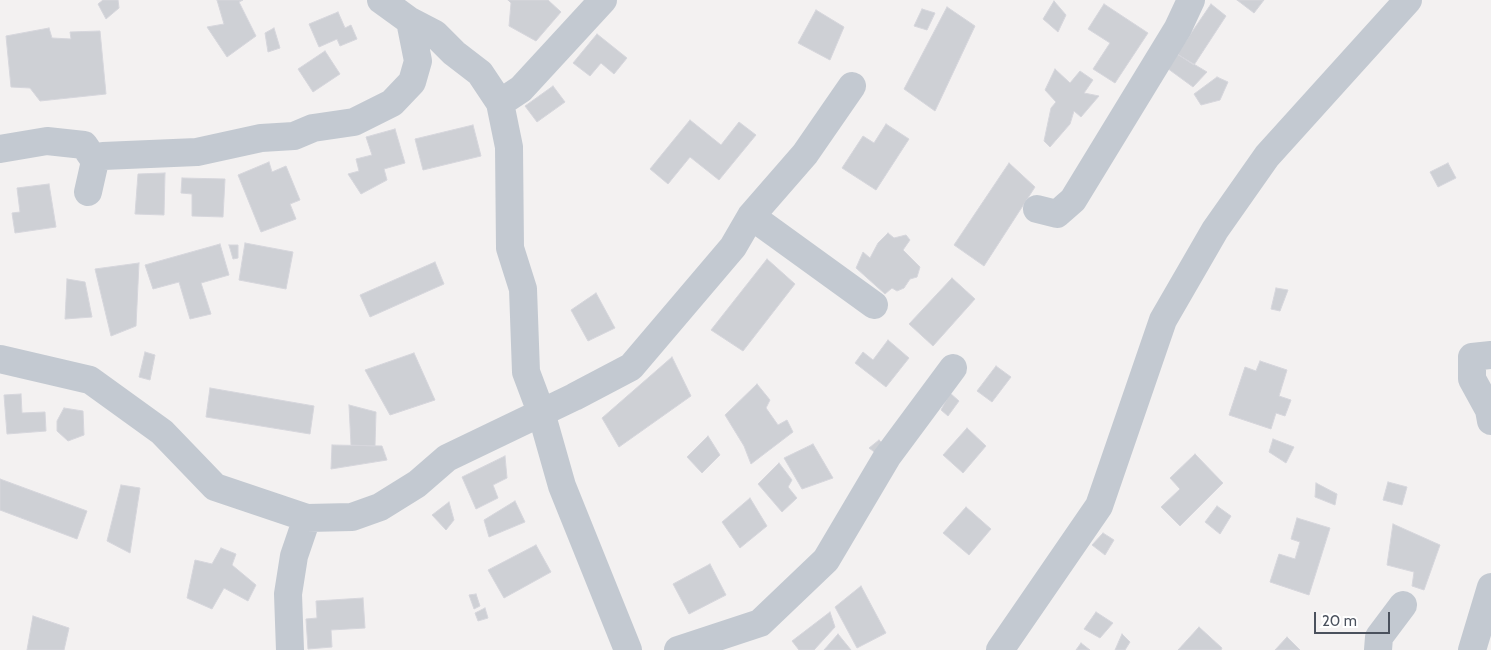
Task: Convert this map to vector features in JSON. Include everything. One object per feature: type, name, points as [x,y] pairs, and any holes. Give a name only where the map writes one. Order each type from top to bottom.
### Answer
[{"type":"street","points":[[381,0],[410,21],[435,34],[454,53],[480,73],[500,103],[509,147],[510,248],[523,289],[526,372],[541,412],[562,486],[628,650]]},
{"type":"street","points":[[500,103],[521,89],[603,0]]},
{"type":"street","points":[[1037,209],[1057,214],[1073,200],[1178,28],[1191,0]]},
{"type":"street","points":[[1000,650],[1099,506],[1163,320],[1215,230],[1267,156],[1408,0]]},
{"type":"street","points":[[88,192],[95,162],[103,156],[196,152],[261,138],[294,136],[314,128],[354,122],[392,103],[412,82],[418,60],[410,21]]},
{"type":"street","points":[[0,359],[90,380],[162,432],[215,487],[306,518],[352,517],[380,507],[417,484],[447,458],[574,398],[631,367],[733,247],[751,216],[805,154],[852,86]]},
{"type":"street","points":[[0,149],[47,141],[84,145],[95,162]]},
{"type":"street","points":[[751,216],[874,305]]},
{"type":"street","points":[[1491,355],[1472,357],[1472,379],[1489,410],[1491,421]]},
{"type":"street","points":[[678,650],[760,623],[826,560],[887,457],[953,368]]},
{"type":"street","points":[[290,650],[288,594],[294,556],[306,518]]},
{"type":"street","points":[[1472,650],[1491,587]]},
{"type":"street","points":[[1378,650],[1379,637],[1402,605]]},
{"type":"building","points":[[103,0],[118,0],[119,8],[106,19],[98,4]]},
{"type":"building","points":[[217,0],[243,0],[239,2],[256,36],[227,57],[207,27],[224,24]]},
{"type":"building","points":[[508,0],[548,0],[561,12],[536,41],[509,26],[511,3]]},
{"type":"building","points":[[1237,0],[1264,0],[1254,13]]},
{"type":"building","points":[[1054,1],[1066,15],[1058,32],[1043,19]]},
{"type":"building","points":[[1104,4],[1148,33],[1115,83],[1093,69],[1110,43],[1088,29]]},
{"type":"building","points":[[1211,4],[1226,16],[1194,65],[1177,54]]},
{"type":"building","points":[[947,7],[975,26],[935,111],[904,89]]},
{"type":"building","points":[[922,9],[935,13],[927,30],[914,26]]},
{"type":"building","points":[[816,10],[844,27],[830,60],[798,43]]},
{"type":"building","points":[[338,12],[345,28],[351,25],[357,39],[340,46],[337,39],[319,47],[309,24]]},
{"type":"building","points":[[49,28],[52,38],[71,39],[70,32],[100,31],[106,94],[40,101],[30,88],[11,87],[6,36]]},
{"type":"building","points":[[274,28],[280,48],[268,52],[265,33]]},
{"type":"building","points":[[597,34],[627,58],[614,74],[601,63],[590,76],[573,63]]},
{"type":"building","points":[[325,51],[340,74],[313,92],[298,69]]},
{"type":"building","points":[[1177,54],[1207,72],[1193,87],[1167,68]]},
{"type":"building","points":[[1055,69],[1070,83],[1080,71],[1093,80],[1084,93],[1099,96],[1081,117],[1074,111],[1070,124],[1050,147],[1044,141],[1051,108],[1056,102],[1045,90]]},
{"type":"building","points":[[1217,77],[1228,82],[1220,100],[1201,105],[1194,94]]},
{"type":"building","points":[[553,86],[565,102],[537,122],[525,106]]},
{"type":"building","points":[[690,120],[721,145],[739,122],[756,135],[719,180],[690,157],[668,184],[650,169]]},
{"type":"building","points":[[886,124],[909,139],[876,190],[842,168],[863,136],[874,143]]},
{"type":"building","points":[[473,125],[481,156],[423,170],[415,139]]},
{"type":"building","points":[[395,129],[405,163],[384,169],[387,180],[361,194],[348,174],[359,171],[356,159],[372,155],[366,137]]},
{"type":"building","points":[[269,162],[272,172],[286,166],[300,200],[290,204],[296,219],[261,232],[238,175]]},
{"type":"building","points":[[1009,163],[1035,187],[984,266],[954,245]]},
{"type":"building","points":[[1448,163],[1456,178],[1438,187],[1430,172]]},
{"type":"building","points":[[165,173],[164,215],[135,214],[138,174]]},
{"type":"building","points":[[182,178],[225,179],[223,217],[192,216],[192,194],[181,193]]},
{"type":"building","points":[[49,184],[56,227],[15,233],[12,213],[20,212],[17,188]]},
{"type":"building","points":[[888,233],[894,238],[906,235],[910,240],[903,250],[920,267],[917,277],[910,279],[904,288],[897,291],[892,288],[885,294],[856,268],[863,252],[870,258],[878,243]]},
{"type":"building","points":[[245,243],[293,252],[286,289],[239,280]]},
{"type":"building","points":[[220,244],[229,275],[201,283],[211,314],[190,319],[179,282],[153,289],[145,265]]},
{"type":"building","points":[[229,245],[238,245],[238,258],[233,259]]},
{"type":"building","points":[[767,259],[795,284],[743,351],[711,330]]},
{"type":"building","points":[[435,262],[444,284],[370,317],[360,295]]},
{"type":"building","points":[[139,263],[136,326],[111,336],[95,269]]},
{"type":"building","points":[[952,278],[975,299],[933,346],[909,324]]},
{"type":"building","points":[[67,279],[85,282],[92,317],[65,319]]},
{"type":"building","points":[[1276,288],[1288,290],[1280,311],[1271,309]]},
{"type":"building","points":[[596,293],[615,328],[588,341],[571,310]]},
{"type":"building","points":[[888,340],[909,358],[886,387],[855,363],[863,352],[873,360]]},
{"type":"building","points":[[145,352],[155,355],[150,380],[139,377]]},
{"type":"building","points":[[414,353],[435,400],[390,415],[365,370]]},
{"type":"building","points":[[672,357],[691,396],[619,447],[602,418]]},
{"type":"building","points":[[1260,361],[1287,370],[1279,396],[1291,400],[1285,416],[1276,413],[1271,429],[1229,415],[1245,367],[1256,371]]},
{"type":"building","points":[[996,366],[1011,377],[992,402],[977,391]]},
{"type":"building","points":[[757,384],[770,400],[766,408],[778,425],[787,420],[793,432],[751,464],[744,446],[725,415]]},
{"type":"building","points":[[210,388],[314,406],[310,434],[206,417]]},
{"type":"building","points":[[950,393],[959,401],[948,416],[941,410]]},
{"type":"building","points":[[21,394],[22,413],[45,412],[46,431],[7,434],[4,395]]},
{"type":"building","points":[[349,405],[376,412],[375,446],[351,445]]},
{"type":"building","points":[[64,408],[83,411],[84,435],[68,441],[57,431],[57,421]]},
{"type":"building","points":[[967,428],[986,446],[963,473],[943,455]]},
{"type":"building","points":[[708,436],[720,455],[702,473],[687,457]]},
{"type":"building","points":[[1273,439],[1294,447],[1286,463],[1269,452]]},
{"type":"building","points":[[879,440],[885,446],[877,454],[869,448]]},
{"type":"building","points":[[813,444],[833,478],[802,489],[784,458]]},
{"type":"building","points":[[332,445],[382,446],[387,460],[331,469]]},
{"type":"building","points":[[1195,454],[1223,483],[1180,526],[1161,507],[1180,489],[1170,478]]},
{"type":"building","points":[[505,456],[507,478],[493,485],[498,498],[476,509],[462,477]]},
{"type":"building","points":[[779,463],[792,480],[788,487],[797,498],[782,512],[758,484]]},
{"type":"building","points":[[0,479],[87,511],[77,539],[0,510]]},
{"type":"building","points":[[1388,482],[1407,487],[1402,505],[1383,500]]},
{"type":"building","points":[[1316,483],[1337,494],[1335,505],[1315,497]]},
{"type":"building","points":[[121,485],[140,488],[130,553],[107,541]]},
{"type":"building","points":[[750,498],[767,526],[740,548],[722,522]]},
{"type":"building","points":[[515,501],[525,522],[489,537],[484,520]]},
{"type":"building","points":[[449,502],[454,520],[446,530],[432,515]]},
{"type":"building","points":[[1217,506],[1231,516],[1220,534],[1205,522]]},
{"type":"building","points":[[966,507],[991,529],[969,555],[943,533]]},
{"type":"building","points":[[1297,518],[1330,528],[1309,595],[1270,582],[1279,554],[1295,559],[1300,542],[1291,539]]},
{"type":"building","points":[[1393,524],[1440,545],[1424,590],[1412,586],[1414,572],[1387,565]]},
{"type":"building","points":[[1103,533],[1114,540],[1105,555],[1092,545]]},
{"type":"building","points":[[536,545],[551,572],[504,598],[488,570]]},
{"type":"building","points":[[221,548],[236,554],[232,565],[256,585],[248,601],[224,588],[212,609],[187,598],[195,560],[212,564]]},
{"type":"building","points":[[710,564],[726,595],[689,614],[673,584]]},
{"type":"building","points":[[861,586],[886,633],[857,648],[835,607]]},
{"type":"building","points":[[476,594],[480,606],[474,609],[469,595]]},
{"type":"building","points":[[363,598],[365,628],[331,630],[332,647],[308,649],[306,619],[317,618],[316,601]]},
{"type":"building","points":[[485,608],[488,618],[478,621],[475,613]]},
{"type":"building","points":[[830,612],[835,627],[814,650],[799,650],[792,641]]},
{"type":"building","points":[[1096,612],[1113,623],[1100,638],[1084,629]]},
{"type":"building","points":[[33,616],[69,628],[64,650],[27,650]]},
{"type":"building","points":[[1199,627],[1222,648],[1221,650],[1178,650]]},
{"type":"building","points":[[838,634],[851,650],[824,650]]},
{"type":"building","points":[[1122,634],[1130,642],[1125,650],[1115,650]]},
{"type":"building","points":[[1287,637],[1300,650],[1275,650]]},
{"type":"building","points":[[1081,643],[1090,650],[1076,650]]}]
